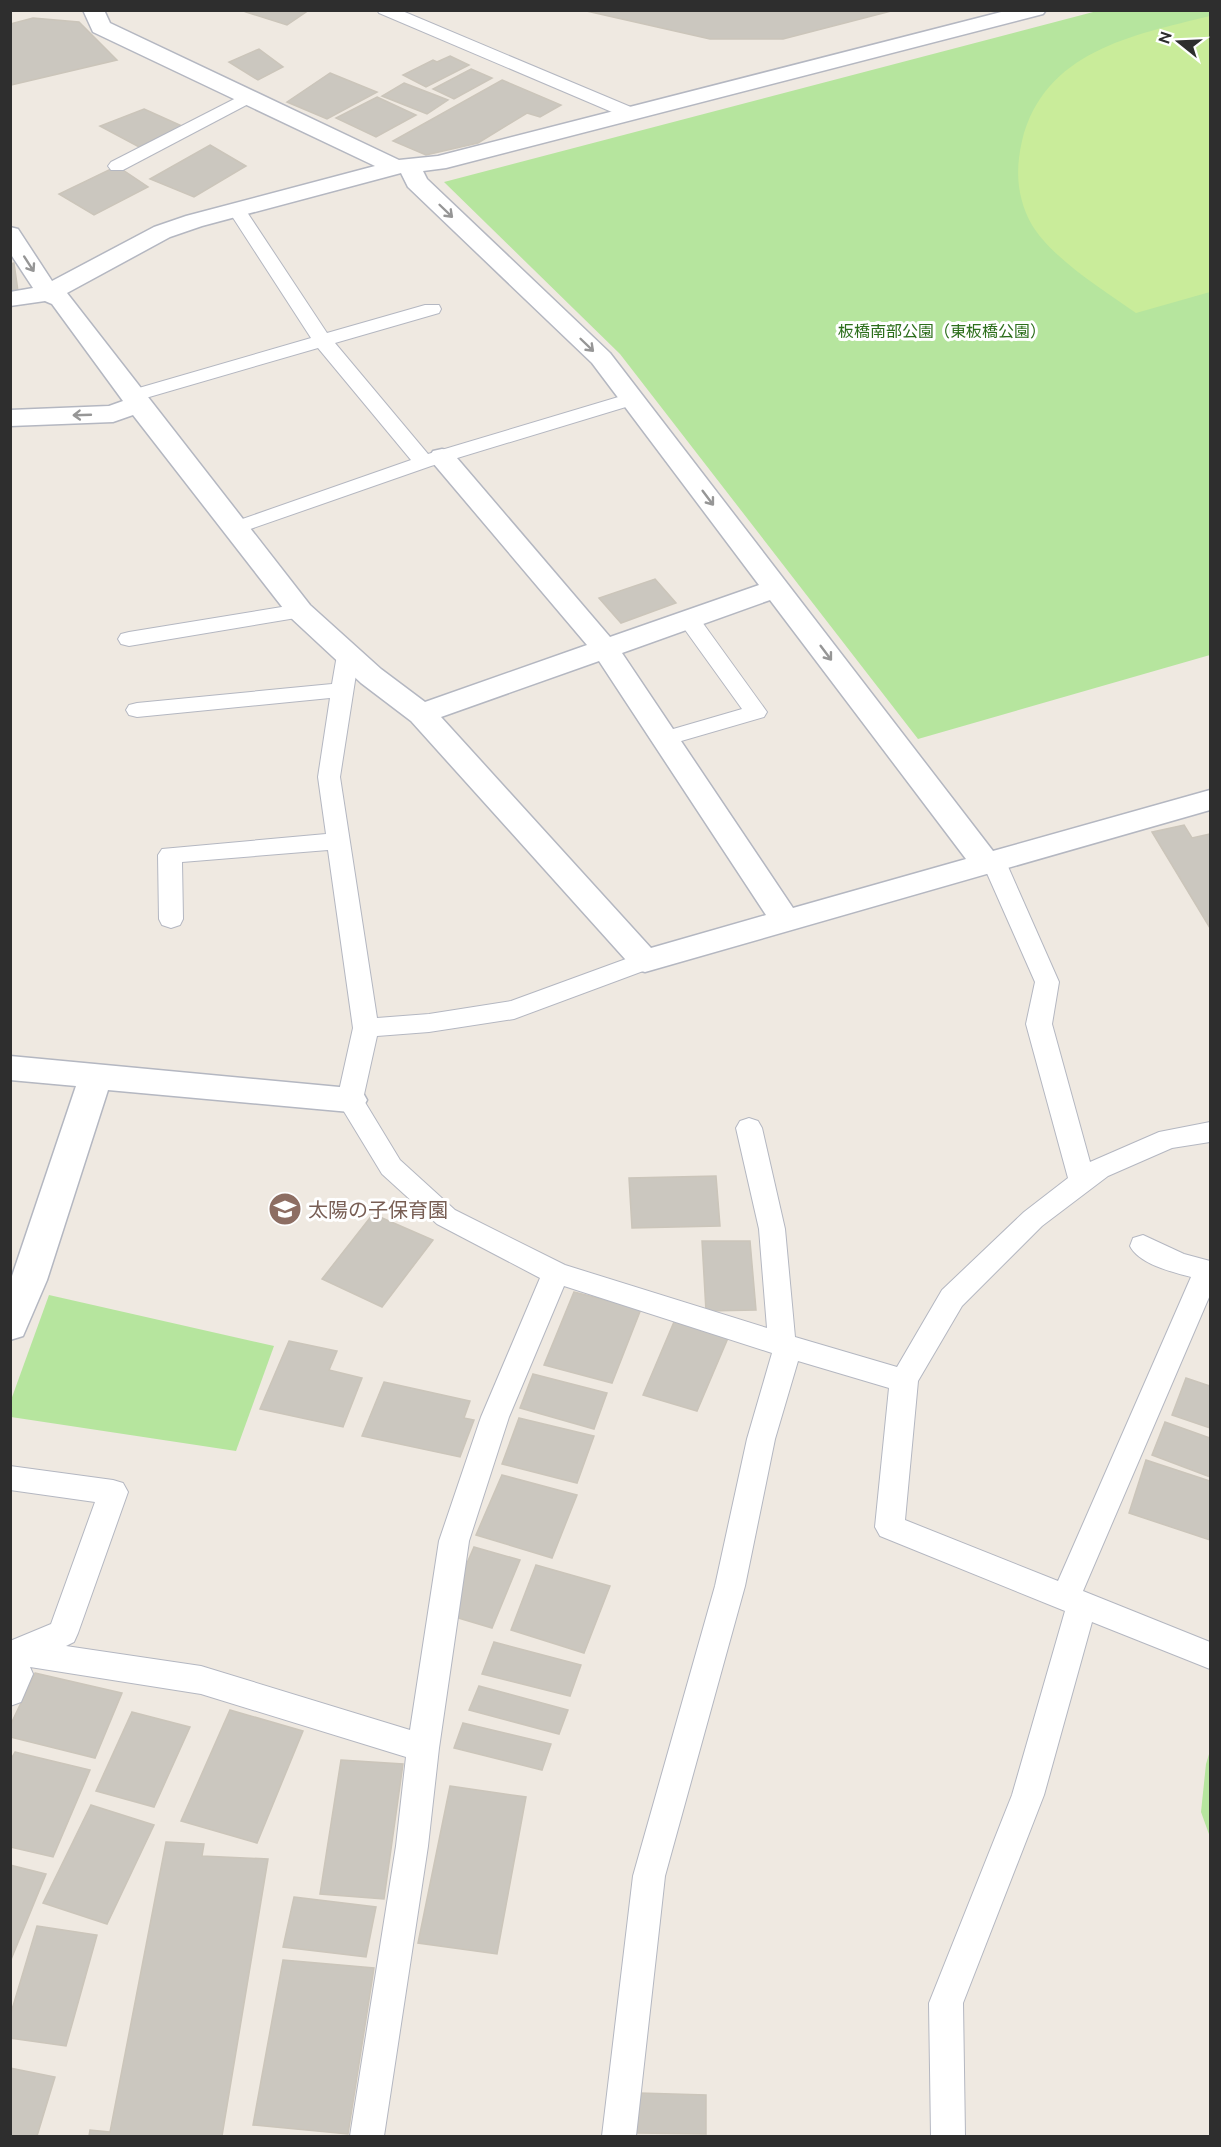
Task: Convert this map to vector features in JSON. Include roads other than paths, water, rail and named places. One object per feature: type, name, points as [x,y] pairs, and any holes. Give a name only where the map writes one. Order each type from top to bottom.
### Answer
[{"type":"street","points":[[93,10],[101,27],[248,97],[403,166],[416,182],[601,358],[990,863]]},
{"type":"street","points":[[10,299],[48,293],[162,232],[237,210],[403,166],[438,164],[1036,10]]},
{"type":"street","points":[[10,234],[48,293],[61,299],[135,400],[300,611],[348,655],[421,714],[645,961],[1210,801]]},
{"type":"street","points":[[10,418],[113,414],[135,400]]},
{"type":"street","points":[[433,460],[605,650],[786,921]]},
{"type":"street","points":[[421,714],[777,588]]},
{"type":"street","points":[[10,1068],[350,1100]]},
{"type":"street","points":[[10,1326],[20,1279],[96,1076]]},
{"type":"lane","points":[[385,10],[632,114]]},
{"type":"lane","points":[[117,166],[248,97]]},
{"type":"lane","points":[[237,210],[321,339],[433,460]]},
{"type":"lane","points":[[135,400],[321,339],[432,309]]},
{"type":"lane","points":[[235,528],[433,460],[632,399]]},
{"type":"lane","points":[[129,639],[300,611]]},
{"type":"lane","points":[[664,738],[756,712],[689,620]]},
{"type":"lane","points":[[348,655],[329,777],[366,1028],[350,1100],[391,1167],[446,1217],[556,1273],[904,1380]]},
{"type":"lane","points":[[137,710],[343,690]]},
{"type":"lane","points":[[171,919],[170,855],[338,841]]},
{"type":"lane","points":[[990,863],[1047,982],[1039,1024],[1082,1182]]},
{"type":"lane","points":[[366,1028],[429,1023],[514,1010],[645,961]]},
{"type":"lane","points":[[619,2136],[649,1876],[730,1586],[761,1439],[785,1345],[772,1229],[749,1128]]},
{"type":"lane","points":[[1210,1132],[1168,1139],[1099,1169],[1033,1219],[952,1298],[904,1380],[890,1527],[1210,1656]]},
{"type":"lane","points":[[948,2136],[946,2003],[1029,1795],[1074,1601],[1209,1272],[1176,1262],[1143,1246]]},
{"type":"lane","points":[[367,2136],[412,1846],[423,1748],[454,1540],[495,1417],[556,1273]]},
{"type":"lane","points":[[10,1478],[113,1492],[63,1633],[13,1660]]},
{"type":"lane","points":[[13,1660],[201,1680],[423,1748]]},
{"type":"lane","points":[[10,1692],[18,1674],[13,1660]]},
{"type":"place","name":"太陽の子保育園","points":[[285,1209]]},
{"type":"park label","name":"板橋南部公園（東板橋公園）","points":[[942,331]]}]
